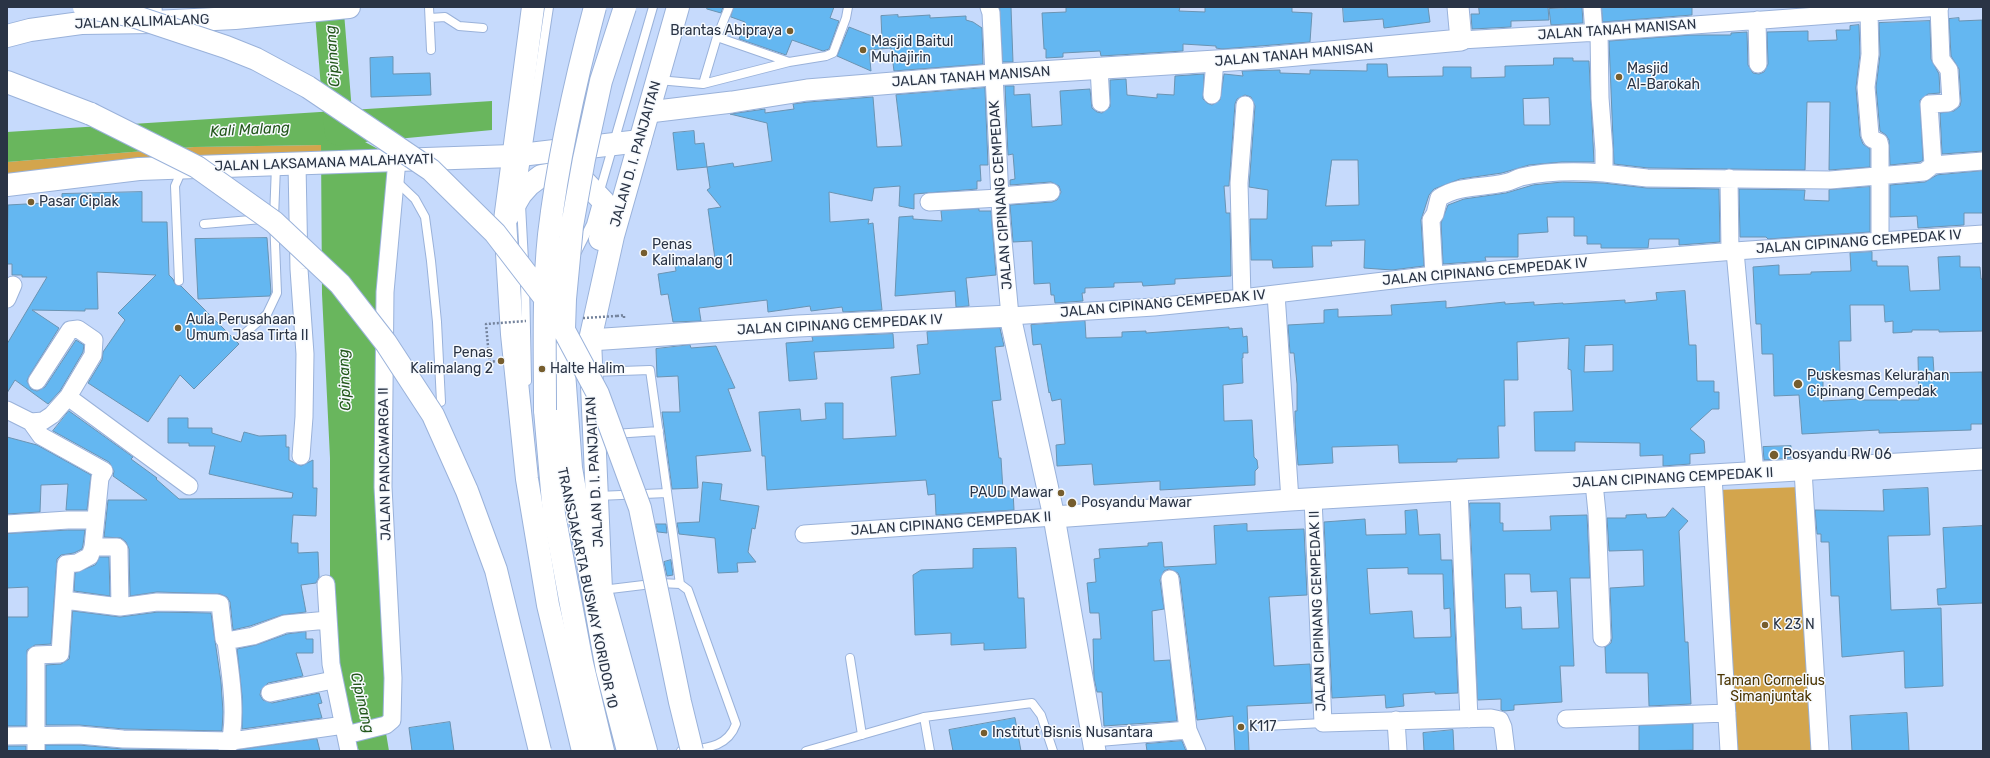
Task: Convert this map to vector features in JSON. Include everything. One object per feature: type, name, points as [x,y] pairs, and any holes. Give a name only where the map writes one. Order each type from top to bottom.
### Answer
[{"type":"main road","name":"JALAN KALIMALANG","points":[[7,36],[30,30],[81,12],[153,14],[290,12],[349,7]]},
{"type":"main road","points":[[533,7],[520,155],[505,220],[512,334],[527,479],[548,605],[583,751]]},
{"type":"main road","points":[[595,7],[576,79],[556,186],[549,235],[545,298],[545,410],[554,514],[582,664],[603,751]]},
{"type":"main road","points":[[625,7],[601,81],[572,226],[564,299],[563,358],[572,476],[605,663],[628,751]]},
{"type":"main road","name":"JALAN D. I. PANJAITAN","points":[[646,751],[601,590],[593,436],[590,340],[604,271],[678,7]]},
{"type":"main road","points":[[81,12],[133,16],[226,47],[256,59],[308,86],[431,170],[495,233],[551,306],[598,394],[640,508],[680,702],[692,751]]},
{"type":"main road","points":[[7,82],[91,114],[197,167],[274,222],[340,284],[386,343],[433,415],[467,491],[496,570],[540,751]]},
{"type":"main road","name":"JALAN LAKSAMANA MALAHAYATI","points":[[7,185],[139,169],[182,169],[520,155],[640,141]]},
{"type":"main road","points":[[505,220],[521,194],[529,185],[541,176],[559,173],[583,180],[604,202],[605,214],[587,302],[582,341],[584,464],[596,503]]},
{"type":"street","name":"JALAN CIPINANG CEMPEDAK","points":[[989,7],[991,13],[992,75],[999,197],[1010,316]]},
{"type":"street","points":[[1458,7],[1461,40]]},
{"type":"street","points":[[1592,7],[1597,32],[1604,173]]},
{"type":"street","name":"JALAN TANAH MANISAN","points":[[649,112],[732,102],[807,90],[992,75],[1215,61],[1461,40],[1597,32],[1939,7]]},
{"type":"street","points":[[1933,165],[1929,104],[1948,103],[1951,101],[1949,70],[1941,59],[1939,7]]},
{"type":"street","points":[[1869,12],[1870,54],[1866,87],[1870,135],[1872,139],[1879,142],[1880,146],[1880,241]]},
{"type":"street","points":[[1757,20],[1758,64]]},
{"type":"street","points":[[1212,95],[1215,61]]},
{"type":"street","points":[[1100,68],[1101,103]]},
{"type":"street","points":[[1242,298],[1239,183],[1245,105]]},
{"type":"street","name":"JALAN PANCAWARGA II","points":[[7,736],[36,743],[79,735],[229,746],[348,736],[386,725],[392,720],[393,678],[383,487],[385,292],[396,182],[395,160]]},
{"type":"street","points":[[1434,275],[1431,220],[1435,214],[1439,198],[1443,195],[1468,186],[1503,183],[1522,177],[1583,172],[1646,178],[1830,180],[1880,177],[1924,172],[1933,165],[1983,161]]},
{"type":"street","points":[[295,164],[299,269],[305,354],[301,456]]},
{"type":"street","points":[[1729,178],[1732,251]]},
{"type":"street","points":[[929,202],[1051,192]]},
{"type":"street","name":"JALAN CIPINANG CEMPEDAK IV","points":[[590,340],[798,326],[1010,316],[1154,307],[1434,275],[1732,251],[1983,234]]},
{"type":"street","name":"JALAN CIPINANG CEMPEDAK IV","points":[[1732,251],[1755,473]]},
{"type":"street","name":"JALAN CIPINANG CEMPEDAK II","points":[[1276,294],[1290,500]]},
{"type":"street","points":[[1010,316],[1054,517],[1094,745],[1188,730]]},
{"type":"street","points":[[31,422],[42,421],[52,415],[68,398],[93,355],[94,340],[78,329],[70,330],[37,381]]},
{"type":"street","points":[[68,398],[189,486]]},
{"type":"street","points":[[7,410],[31,422],[41,436],[104,471],[100,478],[94,520],[93,547],[90,556],[77,563],[66,564],[60,654],[36,655],[36,743]]},
{"type":"street","name":"JALAN CIPINANG CEMPEDAK II","points":[[804,534],[1290,500],[1983,459]]},
{"type":"street","points":[[1803,470],[1820,751]]},
{"type":"street","points":[[1713,476],[1729,751]]},
{"type":"street","points":[[1594,483],[1602,638]]},
{"type":"street","points":[[1459,491],[1469,719]]},
{"type":"street","name":"JALAN CIPINANG CEMPEDAK II","points":[[1313,499],[1323,723]]},
{"type":"street","points":[[7,524],[94,520]]},
{"type":"street","points":[[93,547],[117,547],[119,549],[120,607]]},
{"type":"street","points":[[1170,579],[1188,730],[1197,751]]},
{"type":"street","points":[[326,584],[333,680],[348,736]]},
{"type":"street","points":[[64,600],[120,607],[157,602],[219,603],[224,639],[226,641],[232,690],[229,746]]},
{"type":"street","points":[[226,641],[253,636],[285,624],[328,620]]},
{"type":"street","points":[[270,693],[333,680]]},
{"type":"street","points":[[1566,719],[1727,713]]},
{"type":"street","points":[[1323,723],[1491,718],[1500,720],[1503,727],[1506,751]]},
{"type":"street","points":[[1396,720],[1398,751]]},
{"type":"lane","points":[[429,7],[431,50]]},
{"type":"lane","points":[[549,7],[520,155],[527,351],[526,391],[532,471],[555,590]]},
{"type":"lane","points":[[556,388],[560,302],[572,261],[591,224],[653,7]]},
{"type":"lane","points":[[704,84],[729,7]]},
{"type":"lane","points":[[658,80],[704,84],[789,62],[826,56],[833,53],[846,18],[848,7]]},
{"type":"lane","points":[[430,18],[445,17],[459,26],[483,28]]},
{"type":"lane","points":[[718,37],[789,62]]},
{"type":"lane","points":[[243,335],[267,314],[277,293],[274,218],[295,164]]},
{"type":"lane","points":[[179,281],[175,186],[182,169]]},
{"type":"lane","points":[[396,182],[415,199],[425,217],[436,314],[441,402]]},
{"type":"lane","points":[[204,224],[274,218]]},
{"type":"lane","points":[[591,372],[650,370],[680,584]]},
{"type":"lane","points":[[593,436],[659,431]]},
{"type":"lane","points":[[596,503],[667,493]]},
{"type":"lane","name":"TRANSJAKARTA BUSWAY KORIDOR 10","points":[[572,526],[621,751]]},
{"type":"lane","points":[[601,590],[660,583],[680,584],[688,590],[736,724],[732,735],[717,746],[680,751]]},
{"type":"lane","points":[[850,658],[862,735]]},
{"type":"lane","points":[[806,751],[924,717],[1032,703],[1041,715],[1053,751]]},
{"type":"lane","points":[[924,717],[930,751]]},
{"type":"lane","points":[[1265,726],[1323,723]]},
{"type":"path","points":[[617,316],[624,315]]},
{"type":"path","points":[[490,357],[490,362]]},
{"type":"green space","points":[[321,145],[322,163],[7,185],[7,162],[194,147]]},
{"type":"green space","name":"Taman Cornelius Simanjuntak","points":[[1801,487],[1817,751],[1733,751],[1718,490]]},
{"type":"water","name":"Kali Malang","points":[[492,101],[492,130],[365,142],[389,155],[389,721],[349,733],[337,675],[330,583],[330,458],[322,294],[321,145],[194,147],[7,162],[7,132]]},
{"type":"water","points":[[385,727],[389,751],[359,751],[353,735]]},
{"type":"building","points":[[708,7],[723,7],[721,13],[707,9]]},
{"type":"building","name":"Brantas Abipraya","points":[[734,7],[834,7],[830,18],[839,21],[829,49],[823,51],[792,40],[786,55],[739,39],[745,22],[731,17]]},
{"type":"building","points":[[1000,7],[1011,7],[1013,62],[1003,62]]},
{"type":"building","points":[[1180,7],[1179,11],[1205,12],[1205,7],[1292,7],[1292,12],[1312,13],[1310,42],[1222,49],[1216,48],[1216,46],[1183,44],[1183,51],[1101,56],[1100,51],[1063,53],[1063,57],[1046,58],[1042,13],[1066,12],[1066,8]]},
{"type":"building","points":[[1343,7],[1428,7],[1430,22],[1384,28],[1383,19],[1344,22]]},
{"type":"building","points":[[1479,7],[1548,7],[1549,20],[1511,21],[1511,27],[1472,29],[1471,14],[1479,14]]},
{"type":"building","points":[[1582,7],[1583,23],[1551,25],[1549,9]]},
{"type":"building","points":[[1602,7],[1692,7],[1692,15],[1603,22]]},
{"type":"building","points":[[898,15],[898,17],[930,15],[930,18],[966,16],[966,20],[973,22],[982,28],[983,64],[894,71],[891,48],[869,50],[871,71],[837,56],[849,27],[882,40],[881,16]]},
{"type":"building","points":[[1959,18],[1959,21],[1982,20],[1983,151],[1942,154],[1940,113],[1954,111],[1960,106],[1961,101],[1959,69],[1951,56],[1949,19]]},
{"type":"building","points":[[1930,21],[1931,59],[1939,74],[1940,93],[1928,94],[1920,100],[1923,160],[1920,162],[1890,165],[1889,140],[1886,135],[1880,131],[1876,87],[1880,55],[1879,23]]},
{"type":"building","points":[[1859,25],[1860,54],[1856,88],[1860,136],[1863,144],[1870,149],[1870,167],[1829,170],[1830,102],[1807,102],[1805,170],[1648,168],[1614,164],[1609,41],[1691,35],[1731,35],[1731,33],[1747,32],[1748,65],[1753,73],[1759,74],[1764,72],[1768,64],[1767,32],[1808,31],[1808,41],[1837,40],[1836,30],[1850,30],[1850,26]]},
{"type":"building","points":[[393,57],[393,74],[430,73],[431,95],[371,97],[370,58]]},
{"type":"building","points":[[1554,58],[1573,58],[1573,61],[1589,61],[1594,162],[1562,162],[1529,165],[1502,173],[1460,179],[1434,189],[1429,195],[1421,220],[1424,266],[1392,270],[1364,268],[1365,240],[1331,241],[1332,246],[1312,246],[1313,267],[1273,268],[1272,260],[1251,260],[1250,219],[1267,219],[1268,190],[1249,187],[1255,106],[1251,97],[1245,95],[1237,99],[1235,104],[1229,186],[1224,186],[1226,213],[1230,213],[1231,276],[1175,279],[1175,284],[1143,286],[1142,282],[1114,283],[1114,287],[1085,288],[1085,293],[1082,293],[1083,301],[1055,303],[1054,295],[1051,295],[1050,283],[1034,284],[1032,241],[1013,242],[1010,205],[1052,202],[1057,200],[1061,192],[1059,186],[1051,182],[1010,185],[1010,180],[1015,179],[1013,154],[1008,155],[1005,86],[1014,86],[1014,95],[1030,94],[1032,127],[1062,125],[1060,91],[1090,89],[1092,108],[1097,112],[1102,113],[1110,107],[1110,80],[1126,79],[1127,95],[1157,98],[1157,94],[1174,95],[1175,76],[1204,74],[1203,99],[1212,105],[1220,100],[1224,74],[1243,76],[1242,71],[1280,70],[1280,73],[1310,74],[1310,70],[1367,71],[1367,64],[1387,64],[1388,77],[1443,76],[1443,67],[1471,67],[1471,78],[1505,77],[1505,66],[1553,65]],"holes":[[[1549,98],[1550,125],[1524,125],[1523,99]],[[1332,160],[1358,160],[1359,205],[1326,206]]]},
{"type":"building","points":[[985,88],[988,165],[980,165],[981,181],[977,181],[977,189],[914,194],[914,209],[899,206],[900,186],[874,188],[872,201],[829,192],[830,222],[869,219],[868,224],[873,223],[882,310],[843,312],[842,307],[811,311],[810,306],[768,312],[767,300],[699,308],[701,321],[673,322],[668,294],[661,295],[658,274],[676,271],[675,265],[715,259],[708,209],[721,207],[707,190],[710,188],[707,167],[733,163],[734,167],[772,161],[767,123],[730,114],[765,109],[765,113],[794,109],[793,104],[873,97],[877,147],[902,146],[896,95]]},
{"type":"building","points":[[694,131],[695,144],[704,143],[707,167],[677,170],[673,133]]},
{"type":"building","points":[[1983,171],[1983,213],[1964,213],[1964,225],[1918,228],[1917,216],[1890,217],[1890,185],[1925,182],[1937,175]]},
{"type":"building","points":[[1563,182],[1603,183],[1647,188],[1719,189],[1720,242],[1679,245],[1679,239],[1649,239],[1648,248],[1601,248],[1601,244],[1587,244],[1587,236],[1574,236],[1574,217],[1547,217],[1548,232],[1518,234],[1518,257],[1485,257],[1486,261],[1443,264],[1441,223],[1448,205],[1464,199],[1506,193],[1533,185]]},
{"type":"building","points":[[1870,187],[1870,232],[1768,239],[1766,237],[1740,237],[1739,189],[1805,190],[1804,200],[1829,201],[1829,190]]},
{"type":"building","points":[[142,192],[142,222],[167,222],[169,275],[175,284],[181,286],[239,344],[194,389],[180,375],[148,422],[88,383],[102,360],[103,352],[125,320],[118,313],[156,275],[97,272],[98,309],[85,309],[85,311],[32,310],[59,328],[29,376],[27,381],[31,389],[37,391],[45,387],[76,340],[84,345],[83,352],[60,391],[48,404],[15,380],[7,393],[7,344],[47,277],[22,277],[22,275],[12,275],[12,264],[7,264],[8,205],[62,202],[62,194]]},
{"type":"building","points":[[979,209],[979,211],[991,211],[996,275],[966,278],[969,306],[956,307],[955,291],[895,296],[899,217],[913,216],[913,219],[942,221],[941,211]]},
{"type":"building","points":[[267,238],[271,292],[270,296],[198,299],[195,239]]},
{"type":"building","points":[[1872,252],[1872,261],[1877,261],[1877,266],[1908,266],[1910,291],[1940,290],[1938,257],[1960,256],[1960,267],[1980,267],[1981,279],[1983,279],[1983,331],[1939,332],[1939,330],[1912,330],[1912,332],[1893,333],[1893,321],[1885,322],[1884,305],[1850,305],[1851,341],[1839,341],[1840,374],[1823,374],[1823,401],[1859,399],[1919,400],[1918,357],[1933,357],[1934,373],[1982,372],[1983,424],[1971,424],[1971,430],[1879,433],[1879,430],[1802,434],[1799,395],[1774,396],[1773,354],[1762,354],[1761,324],[1756,324],[1753,267],[1779,265],[1779,275],[1811,274],[1811,272],[1851,271],[1850,253]]},
{"type":"building","points":[[1685,291],[1689,345],[1696,345],[1697,381],[1714,381],[1714,392],[1719,392],[1719,409],[1712,409],[1690,429],[1704,441],[1705,453],[1690,454],[1690,464],[1663,466],[1663,455],[1640,456],[1640,443],[1575,442],[1575,451],[1535,451],[1534,412],[1573,411],[1571,370],[1568,369],[1569,338],[1517,342],[1518,380],[1504,380],[1505,426],[1498,426],[1499,458],[1457,459],[1457,462],[1399,463],[1398,445],[1332,447],[1333,463],[1298,465],[1295,422],[1295,411],[1297,411],[1297,384],[1294,353],[1290,353],[1288,325],[1324,323],[1324,310],[1338,309],[1338,317],[1392,315],[1391,305],[1446,301],[1446,308],[1505,302],[1505,304],[1534,302],[1534,305],[1625,300],[1625,303],[1657,300],[1656,293]],"holes":[[[1613,345],[1613,371],[1584,372],[1585,346]]]},
{"type":"building","points":[[1085,321],[1086,338],[1122,337],[1122,332],[1146,331],[1146,333],[1229,327],[1229,329],[1242,328],[1243,337],[1247,336],[1248,353],[1243,353],[1242,358],[1243,383],[1223,385],[1224,421],[1252,420],[1254,457],[1257,460],[1258,468],[1255,471],[1255,485],[1160,490],[1160,481],[1094,485],[1092,464],[1057,466],[1056,445],[1065,444],[1061,399],[1052,401],[1050,392],[1049,393],[1041,344],[1033,345],[1031,325]]},
{"type":"building","points":[[1000,328],[1004,346],[995,347],[1001,400],[992,401],[999,458],[1001,458],[1003,491],[1013,491],[1014,510],[936,515],[935,494],[928,495],[926,480],[767,490],[765,456],[762,456],[759,412],[800,409],[801,421],[826,419],[825,403],[843,403],[843,439],[896,436],[891,377],[920,374],[917,345],[928,344],[927,332]]},
{"type":"building","points":[[893,334],[894,348],[814,352],[817,379],[789,381],[786,343],[813,341],[812,337]]},
{"type":"building","points":[[690,345],[691,348],[716,346],[735,388],[728,389],[751,451],[696,456],[698,488],[672,489],[662,412],[680,412],[678,376],[657,377],[656,349]]},
{"type":"building","points":[[69,411],[133,457],[131,459],[157,478],[156,479],[179,499],[292,498],[293,493],[209,474],[215,446],[189,446],[189,443],[168,443],[168,418],[188,418],[188,428],[212,428],[212,433],[241,442],[244,432],[259,436],[286,435],[286,447],[289,447],[289,460],[301,466],[313,460],[313,488],[317,488],[316,516],[293,515],[291,543],[298,543],[298,553],[318,552],[319,577],[316,583],[301,585],[306,612],[282,615],[233,630],[230,602],[227,597],[220,594],[157,592],[130,596],[129,549],[126,542],[121,538],[104,537],[108,500],[147,500],[113,476],[114,471],[109,462],[53,431]]},
{"type":"building","points":[[7,437],[37,445],[91,475],[87,510],[66,510],[68,484],[41,485],[40,512],[7,514]]},
{"type":"building","points":[[1791,446],[1791,458],[1764,460],[1763,447]]},
{"type":"building","points":[[703,482],[722,484],[720,500],[759,506],[755,529],[752,528],[748,552],[756,562],[737,563],[738,572],[718,573],[715,538],[679,534],[677,523],[699,522]]},
{"type":"building","points":[[1928,488],[1930,535],[1888,536],[1891,610],[1941,608],[1943,686],[1905,688],[1904,651],[1842,657],[1839,596],[1831,596],[1829,542],[1821,542],[1821,534],[1817,534],[1815,510],[1884,511],[1883,490]]},
{"type":"building","points":[[1470,503],[1500,503],[1500,523],[1503,523],[1503,531],[1551,530],[1550,516],[1587,515],[1590,578],[1570,578],[1574,666],[1560,666],[1562,702],[1514,705],[1514,710],[1504,711],[1501,710],[1501,699],[1478,700]],"holes":[[[1505,574],[1530,574],[1531,592],[1557,591],[1559,628],[1522,629],[1521,607],[1506,608]]]},
{"type":"building","points":[[1673,508],[1688,521],[1679,531],[1685,642],[1688,642],[1691,704],[1649,706],[1648,673],[1606,673],[1605,647],[1611,643],[1612,638],[1610,588],[1644,586],[1643,550],[1609,551],[1607,518],[1626,518],[1626,515],[1646,514],[1647,518],[1665,517]]},
{"type":"building","points":[[1417,510],[1419,535],[1440,534],[1441,560],[1452,560],[1458,693],[1435,694],[1435,692],[1403,694],[1404,706],[1386,708],[1385,695],[1332,698],[1324,522],[1365,519],[1366,535],[1406,534],[1405,511]],"holes":[[[1408,568],[1408,574],[1443,574],[1444,609],[1450,608],[1451,637],[1414,638],[1412,611],[1370,614],[1367,569]]]},
{"type":"building","points":[[656,524],[666,524],[667,533],[658,532]]},
{"type":"building","points":[[1247,524],[1247,531],[1304,529],[1307,595],[1269,597],[1274,666],[1310,664],[1312,703],[1247,706],[1249,751],[1235,751],[1233,716],[1197,720],[1180,578],[1178,573],[1169,569],[1164,571],[1160,580],[1164,609],[1152,611],[1154,661],[1170,660],[1177,721],[1104,726],[1102,692],[1097,692],[1094,678],[1093,639],[1101,639],[1099,613],[1090,613],[1087,583],[1096,582],[1094,559],[1100,558],[1099,549],[1148,546],[1148,543],[1162,542],[1164,567],[1216,564],[1214,526]]},
{"type":"building","points":[[1983,526],[1983,603],[1938,605],[1937,589],[1946,588],[1943,528]]},
{"type":"building","points":[[85,530],[82,549],[74,553],[61,555],[57,559],[51,644],[35,645],[27,650],[26,726],[7,726],[7,617],[28,617],[28,587],[7,588],[7,534]]},
{"type":"building","points":[[1016,548],[1018,598],[1024,598],[1026,648],[984,650],[984,643],[951,645],[951,633],[915,635],[913,575],[921,570],[973,568],[973,549]]},
{"type":"building","points":[[100,557],[109,557],[110,596],[74,591],[75,573],[95,565]]},
{"type":"building","points":[[671,560],[673,575],[667,576],[664,562]]},
{"type":"building","points":[[73,611],[120,617],[158,612],[211,613],[221,682],[223,712],[222,731],[124,729],[79,725],[46,725],[46,665],[61,664],[69,659]]},
{"type":"building","points":[[306,632],[306,639],[313,639],[313,653],[296,653],[303,676],[268,683],[261,690],[260,695],[263,700],[272,703],[319,693],[322,703],[318,704],[322,718],[242,729],[242,696],[237,649],[256,645],[287,634]]},
{"type":"building","points":[[1907,713],[1909,751],[1852,751],[1850,716]]},
{"type":"building","name":"Institut Bisnis Nusantara","points":[[1015,718],[1021,751],[953,751],[949,730]]},
{"type":"building","points":[[450,722],[454,751],[412,751],[409,728]]},
{"type":"building","points":[[1693,724],[1693,750],[1639,751],[1639,726]]},
{"type":"building","points":[[1453,730],[1454,751],[1424,751],[1423,733]]},
{"type":"building","points":[[317,739],[320,751],[237,751],[238,750]]},
{"type":"building","points":[[1182,741],[1186,751],[1147,751],[1146,744]]},
{"type":"building","points":[[46,745],[79,745],[123,749],[187,750],[46,751]]},
{"type":"building","points":[[7,746],[26,746],[26,751],[7,751]]},
{"type":"waterway","name":"Cipinang","points":[[329,7],[339,131]]},
{"type":"place","name":"Brantas Abipraya","points":[[790,31]]},
{"type":"place","name":"Masjid Baitul Muhajirin","points":[[863,50]]},
{"type":"place","name":"Masjid Al-Barokah","points":[[1619,77]]},
{"type":"place","name":"Pasar Ciplak","points":[[31,202]]},
{"type":"place","name":"Penas Kalimalang 1","points":[[644,253]]},
{"type":"place","name":"Aula Perusahaan Umum Jasa Tirta II","points":[[178,328]]},
{"type":"place","name":"Penas Kalimalang 2","points":[[501,361]]},
{"type":"place","name":"Halte Halim","points":[[542,369]]},
{"type":"place","name":"Puskesmas Kelurahan Cipinang Cempedak","points":[[1798,384]]},
{"type":"place","name":"Posyandu RW 06","points":[[1774,455]]},
{"type":"place","name":"PAUD Mawar","points":[[1061,493]]},
{"type":"place","name":"Posyandu Mawar","points":[[1072,503]]},
{"type":"place","name":"K 23 N","points":[[1765,625]]},
{"type":"place","name":"K117","points":[[1241,727]]},
{"type":"place","name":"Institut Bisnis Nusantara","points":[[984,733]]}]
